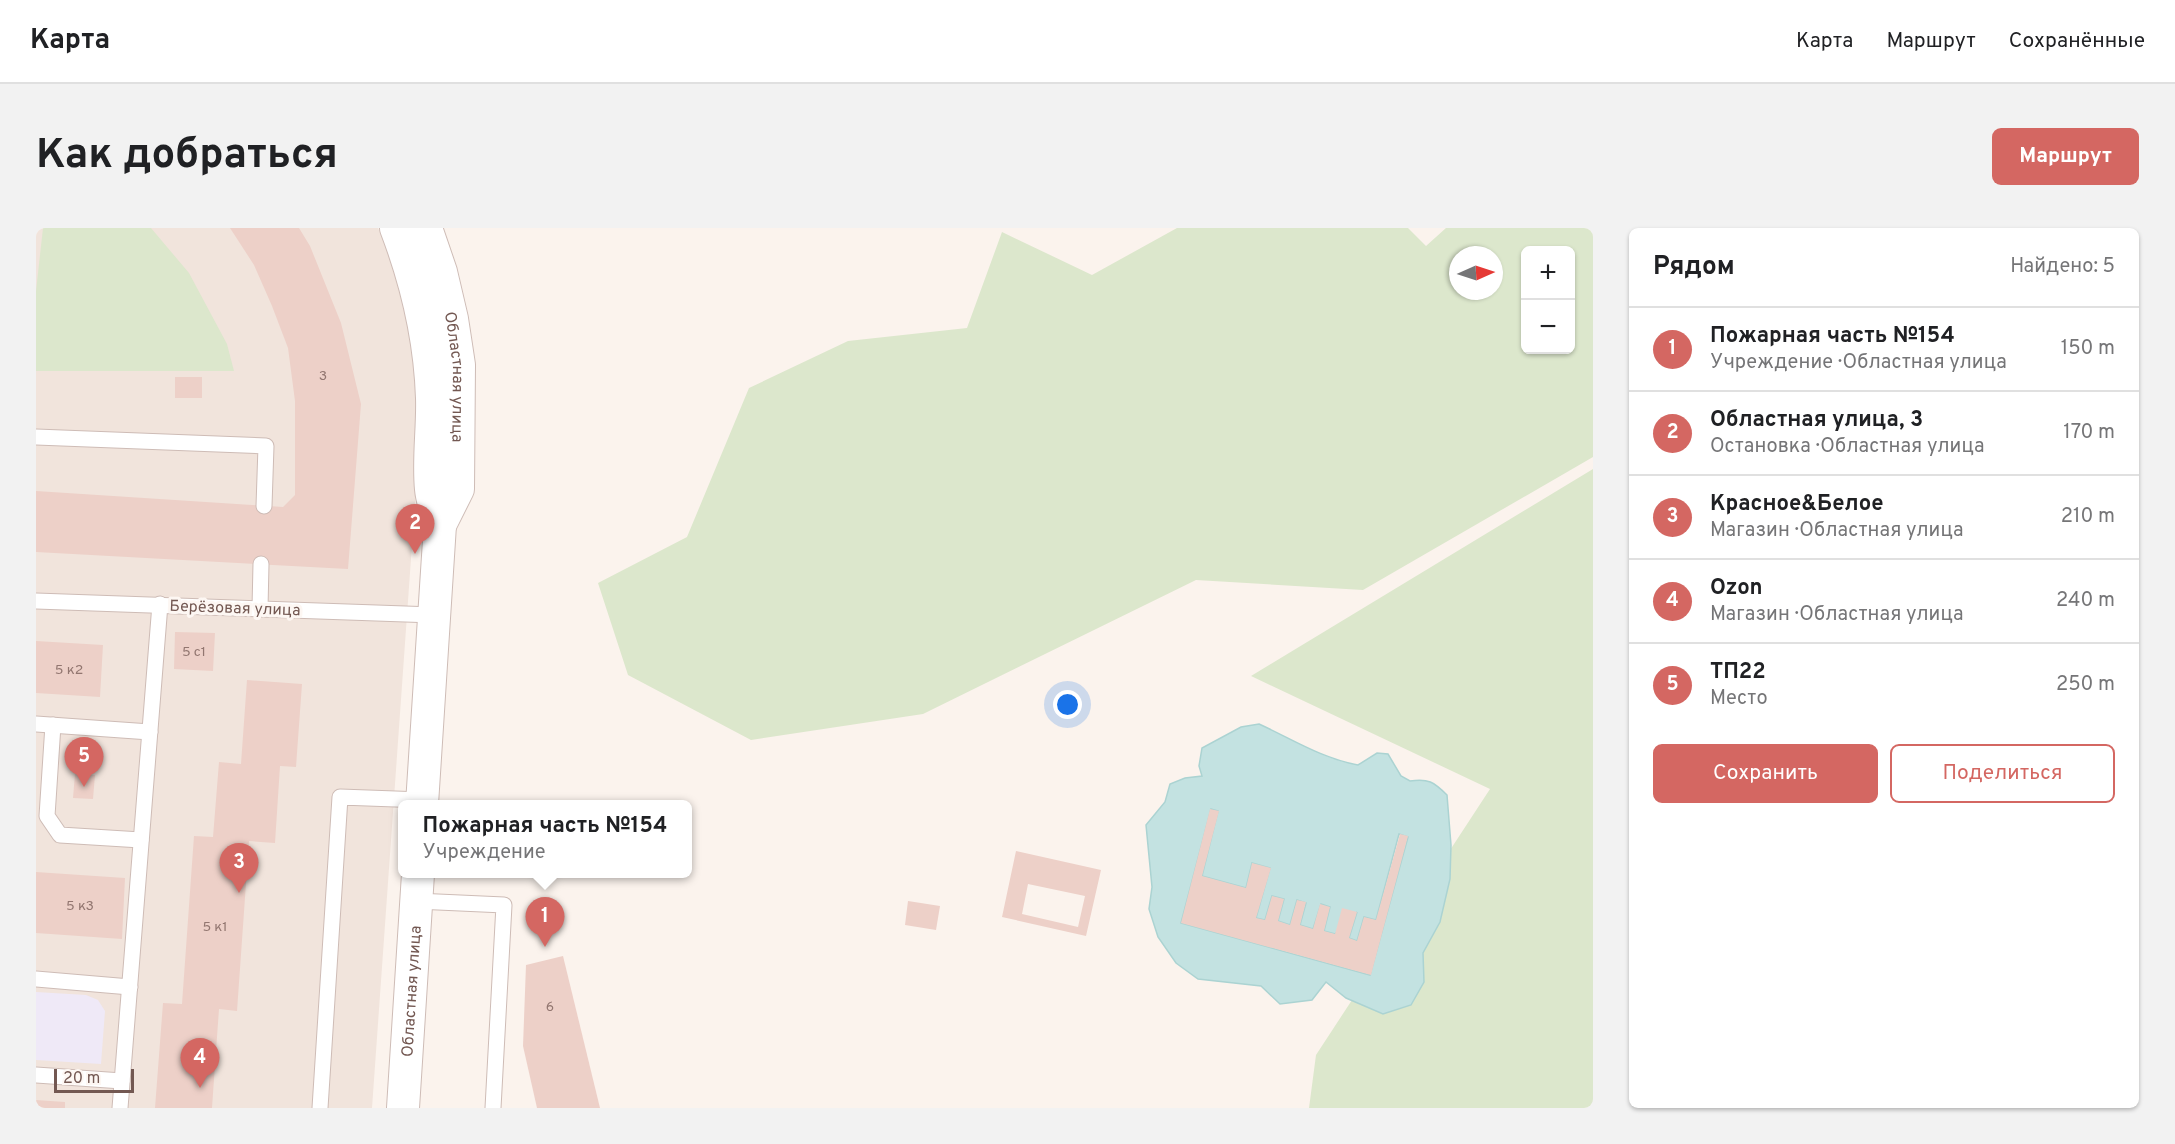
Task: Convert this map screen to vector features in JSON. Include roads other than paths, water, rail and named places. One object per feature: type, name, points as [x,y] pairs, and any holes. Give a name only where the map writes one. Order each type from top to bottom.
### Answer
[{"type":"street","name":"Областная улица","points":[[396,228],[417,288],[427,339],[432,398],[431,491],[440,525],[422,800]]},
{"type":"street","name":"Областная улица","points":[[426,228],[441,272],[452,319],[459,365],[458,489],[440,525]]},
{"type":"street","points":[[433,228],[441,272]]},
{"type":"street","name":"Областная улица","points":[[403,1108],[417,887]]},
{"type":"lane","points":[[36,438],[266,446],[264,506]]},
{"type":"lane","points":[[260,608],[261,564]]},
{"type":"lane","name":"Берёзовая улица","points":[[36,601],[434,615]]},
{"type":"lane","points":[[120,1108],[160,604]]},
{"type":"lane","points":[[36,724],[150,732]]},
{"type":"lane","points":[[53,725],[47,816],[60,835],[141,840]]},
{"type":"lane","points":[[320,1108],[340,797],[398,801]]},
{"type":"lane","points":[[417,887],[504,905],[493,1108]]},
{"type":"lane","points":[[36,979],[130,987]]},
{"type":"lane","points":[[36,1075],[122,1081]]},
{"type":"water","points":[[1259,724],[1319,753],[1358,765],[1377,753],[1388,754],[1401,776],[1410,781],[1430,782],[1447,795],[1451,845],[1450,879],[1440,922],[1423,953],[1424,982],[1411,1005],[1383,1014],[1346,998],[1326,982],[1312,1000],[1280,1004],[1261,986],[1198,979],[1176,963],[1158,937],[1149,909],[1152,887],[1146,825],[1165,802],[1170,784],[1185,778],[1202,776],[1199,766],[1202,748],[1241,727]],"holes":[[[1211,809],[1218,811],[1202,876],[1246,888],[1252,863],[1270,868],[1256,918],[1265,920],[1272,896],[1284,899],[1278,921],[1290,925],[1297,900],[1306,903],[1300,925],[1313,929],[1321,904],[1330,907],[1324,931],[1335,934],[1357,912],[1349,938],[1357,941],[1364,917],[1376,920],[1399,834],[1408,837],[1370,975],[1181,923]]]},
{"type":"place","name":"Областная улица, 3","points":[[415,554]]},
{"type":"place","name":"ТП22","points":[[84,787]]},
{"type":"place","name":"Красное&Белое","points":[[239,893]]},
{"type":"place","name":"Пожарная часть №154","points":[[545,947]]},
{"type":"place","name":"Ozon","points":[[200,1088]]}]
